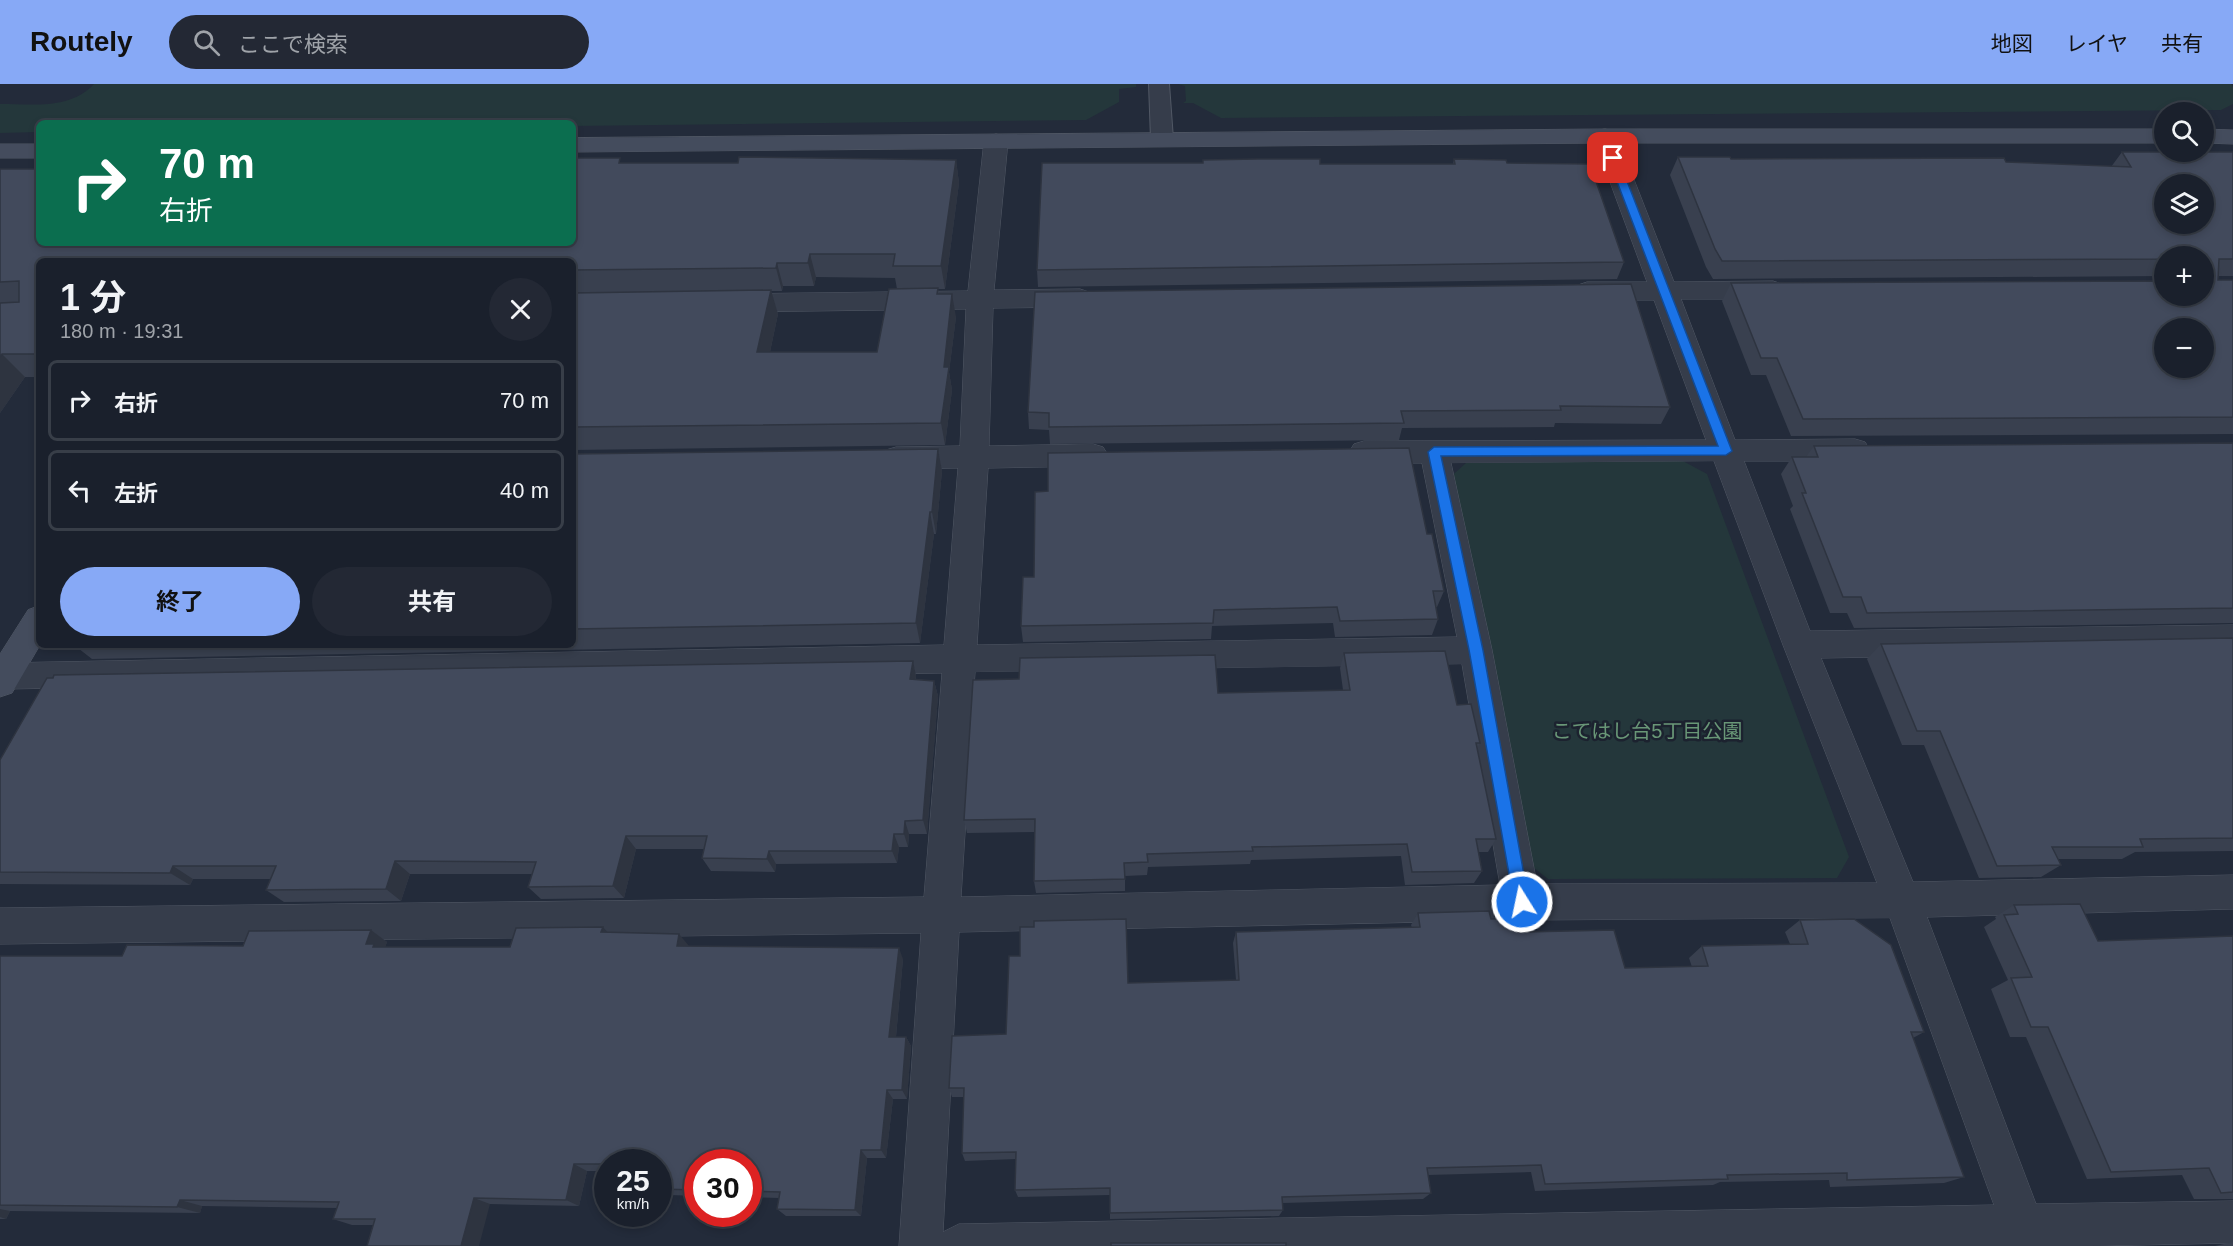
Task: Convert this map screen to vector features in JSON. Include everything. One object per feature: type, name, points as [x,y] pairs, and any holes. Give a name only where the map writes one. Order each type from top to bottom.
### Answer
[{"type":"street","points":[[1605,136],[1799,645],[1902,900],[2026,1236]]},
{"type":"street","points":[[576,145],[1605,136],[2154,136]]},
{"type":"street","points":[[2214,136],[2233,137]]},
{"type":"street","points":[[921,1246],[958,659],[974,456],[980,299],[996,141]]},
{"type":"street","points":[[0,151],[36,151]]},
{"type":"street","points":[[1558,291],[1795,289]]},
{"type":"street","points":[[705,303],[1109,297]]},
{"type":"street","points":[[1340,453],[1879,450]]},
{"type":"street","points":[[1434,452],[1476,650],[1522,902]]},
{"type":"street","points":[[868,458],[1116,455]]},
{"type":"street","points":[[2,679],[36,624]]},
{"type":"street","points":[[1799,645],[2233,638]]},
{"type":"street","points":[[2,679],[1476,650]]},
{"type":"street","points":[[0,926],[941,915],[1522,902],[1902,900],[2233,892]]},
{"type":"street","points":[[959,1246],[2026,1236],[2233,1222]]},
{"type":"lane","points":[[1159,84],[1162,139]]},
{"type":"green space","points":[[94,84],[1136,84],[1136,87],[1119,89],[1119,102],[1086,120],[576,126],[576,120],[36,120],[36,132],[0,133],[0,104],[50,104],[74,98]]},
{"type":"green space","points":[[1178,84],[2231,84],[2233,104],[2221,110],[2214,110],[2214,102],[2154,102],[2154,111],[1221,118],[1193,103],[1183,103],[1186,101],[1185,86]]},
{"type":"green space","name":"こてはし台5丁目公園","points":[[1681,460],[1707,474],[1849,857],[1837,878],[1548,879],[1524,860],[1446,481],[1466,463]]},
{"type":"building","points":[[2122,152],[2154,152],[2154,162],[2214,162],[2214,152],[2233,152],[2233,259],[2219,259],[2218,280],[2233,280],[2233,417],[1803,419],[1777,358],[1761,358],[1731,283],[2154,281],[2154,306],[2214,306],[2214,246],[2154,246],[2154,259],[1722,261],[1678,157],[1730,157],[1731,159],[2004,158],[2006,162],[2131,167]]},
{"type":"building","points":[[739,157],[956,160],[941,266],[893,266],[895,254],[810,254],[808,263],[777,263],[776,268],[576,270],[576,258],[36,258],[36,354],[2,354],[0,357],[0,303],[19,302],[19,281],[0,282],[0,169],[36,169],[36,246],[576,246],[576,158],[620,158],[619,163],[738,163]]},
{"type":"building","points":[[1320,159],[1320,164],[1455,164],[1454,159],[1506,160],[1507,163],[1590,164],[1624,262],[1037,270],[1042,163],[1203,163],[1203,160]]},
{"type":"building","points":[[1631,284],[1670,407],[1560,406],[1561,410],[1401,411],[1404,423],[1049,427],[1049,413],[1028,412],[1035,292]]},
{"type":"building","points":[[938,288],[937,294],[952,294],[944,367],[949,367],[941,423],[576,427],[576,293],[771,290],[757,352],[877,352],[889,289]]},
{"type":"building","points":[[2233,443],[2233,608],[1867,613],[1861,597],[1843,597],[1802,493],[1806,493],[1792,457],[1818,457],[1814,446]]},
{"type":"building","points":[[1409,448],[1427,534],[1432,534],[1444,591],[1433,591],[1438,619],[1340,621],[1337,607],[1214,610],[1213,623],[1021,626],[1023,577],[1034,577],[1035,492],[1048,491],[1048,453]]},
{"type":"building","points":[[938,449],[932,512],[930,512],[916,623],[576,629],[576,454]]},
{"type":"building","points":[[2233,638],[2233,838],[2140,839],[2143,847],[2052,847],[2061,865],[1997,866],[1940,731],[1917,731],[1881,644]]},
{"type":"building","points":[[1445,651],[1457,705],[1471,704],[1480,743],[1476,743],[1496,839],[1476,839],[1482,871],[1412,872],[1407,844],[1252,847],[1253,851],[1147,854],[1148,862],[1124,863],[1125,879],[1034,881],[1035,819],[964,820],[973,680],[1019,679],[1020,658],[1215,655],[1218,693],[1350,690],[1344,653]]},
{"type":"building","points":[[913,661],[910,679],[934,681],[923,820],[905,821],[904,834],[894,834],[892,851],[769,851],[767,859],[702,858],[707,836],[626,836],[613,886],[528,887],[536,862],[395,861],[386,889],[266,890],[276,866],[173,866],[170,873],[0,872],[0,760],[47,678],[53,678],[54,675]]},
{"type":"building","points":[[2080,904],[2098,941],[2233,936],[2233,1192],[2221,1193],[2209,1168],[2111,1172],[2048,1027],[2031,1027],[2011,978],[2032,977],[2004,915],[2018,914],[2014,905]]},
{"type":"building","points":[[1489,911],[1491,919],[1515,918],[1518,932],[1614,930],[1625,968],[1708,966],[1702,946],[1808,944],[1800,920],[1854,919],[1891,945],[1924,1032],[1911,1032],[1964,1177],[1847,1180],[1847,1173],[1727,1175],[1728,1179],[1545,1184],[1541,1165],[1427,1168],[1431,1193],[1282,1197],[1283,1210],[1110,1213],[1110,1188],[1015,1190],[1016,1152],[962,1153],[964,1088],[949,1088],[952,1036],[1006,1034],[1009,956],[1020,956],[1020,927],[1034,927],[1034,921],[1126,919],[1128,983],[1239,980],[1236,932],[1420,927],[1418,913]]},
{"type":"building","points":[[603,927],[601,932],[679,934],[677,946],[899,948],[889,1037],[906,1037],[902,1090],[887,1090],[881,1150],[861,1150],[855,1210],[777,1209],[780,1192],[762,1191],[762,1149],[684,1149],[684,1190],[672,1189],[672,1149],[594,1149],[594,1164],[574,1164],[566,1200],[474,1198],[461,1246],[367,1246],[375,1219],[333,1219],[339,1202],[180,1200],[177,1207],[0,1205],[0,956],[122,956],[127,945],[243,946],[249,931],[371,930],[366,944],[374,944],[373,947],[510,947],[516,928]]},
{"type":"building","points":[[1111,1243],[1286,1243],[1286,1246],[1111,1246]]},
{"type":"route","points":[[1522,902],[1476,650],[1434,452],[1726,451],[1613,158]]}]
